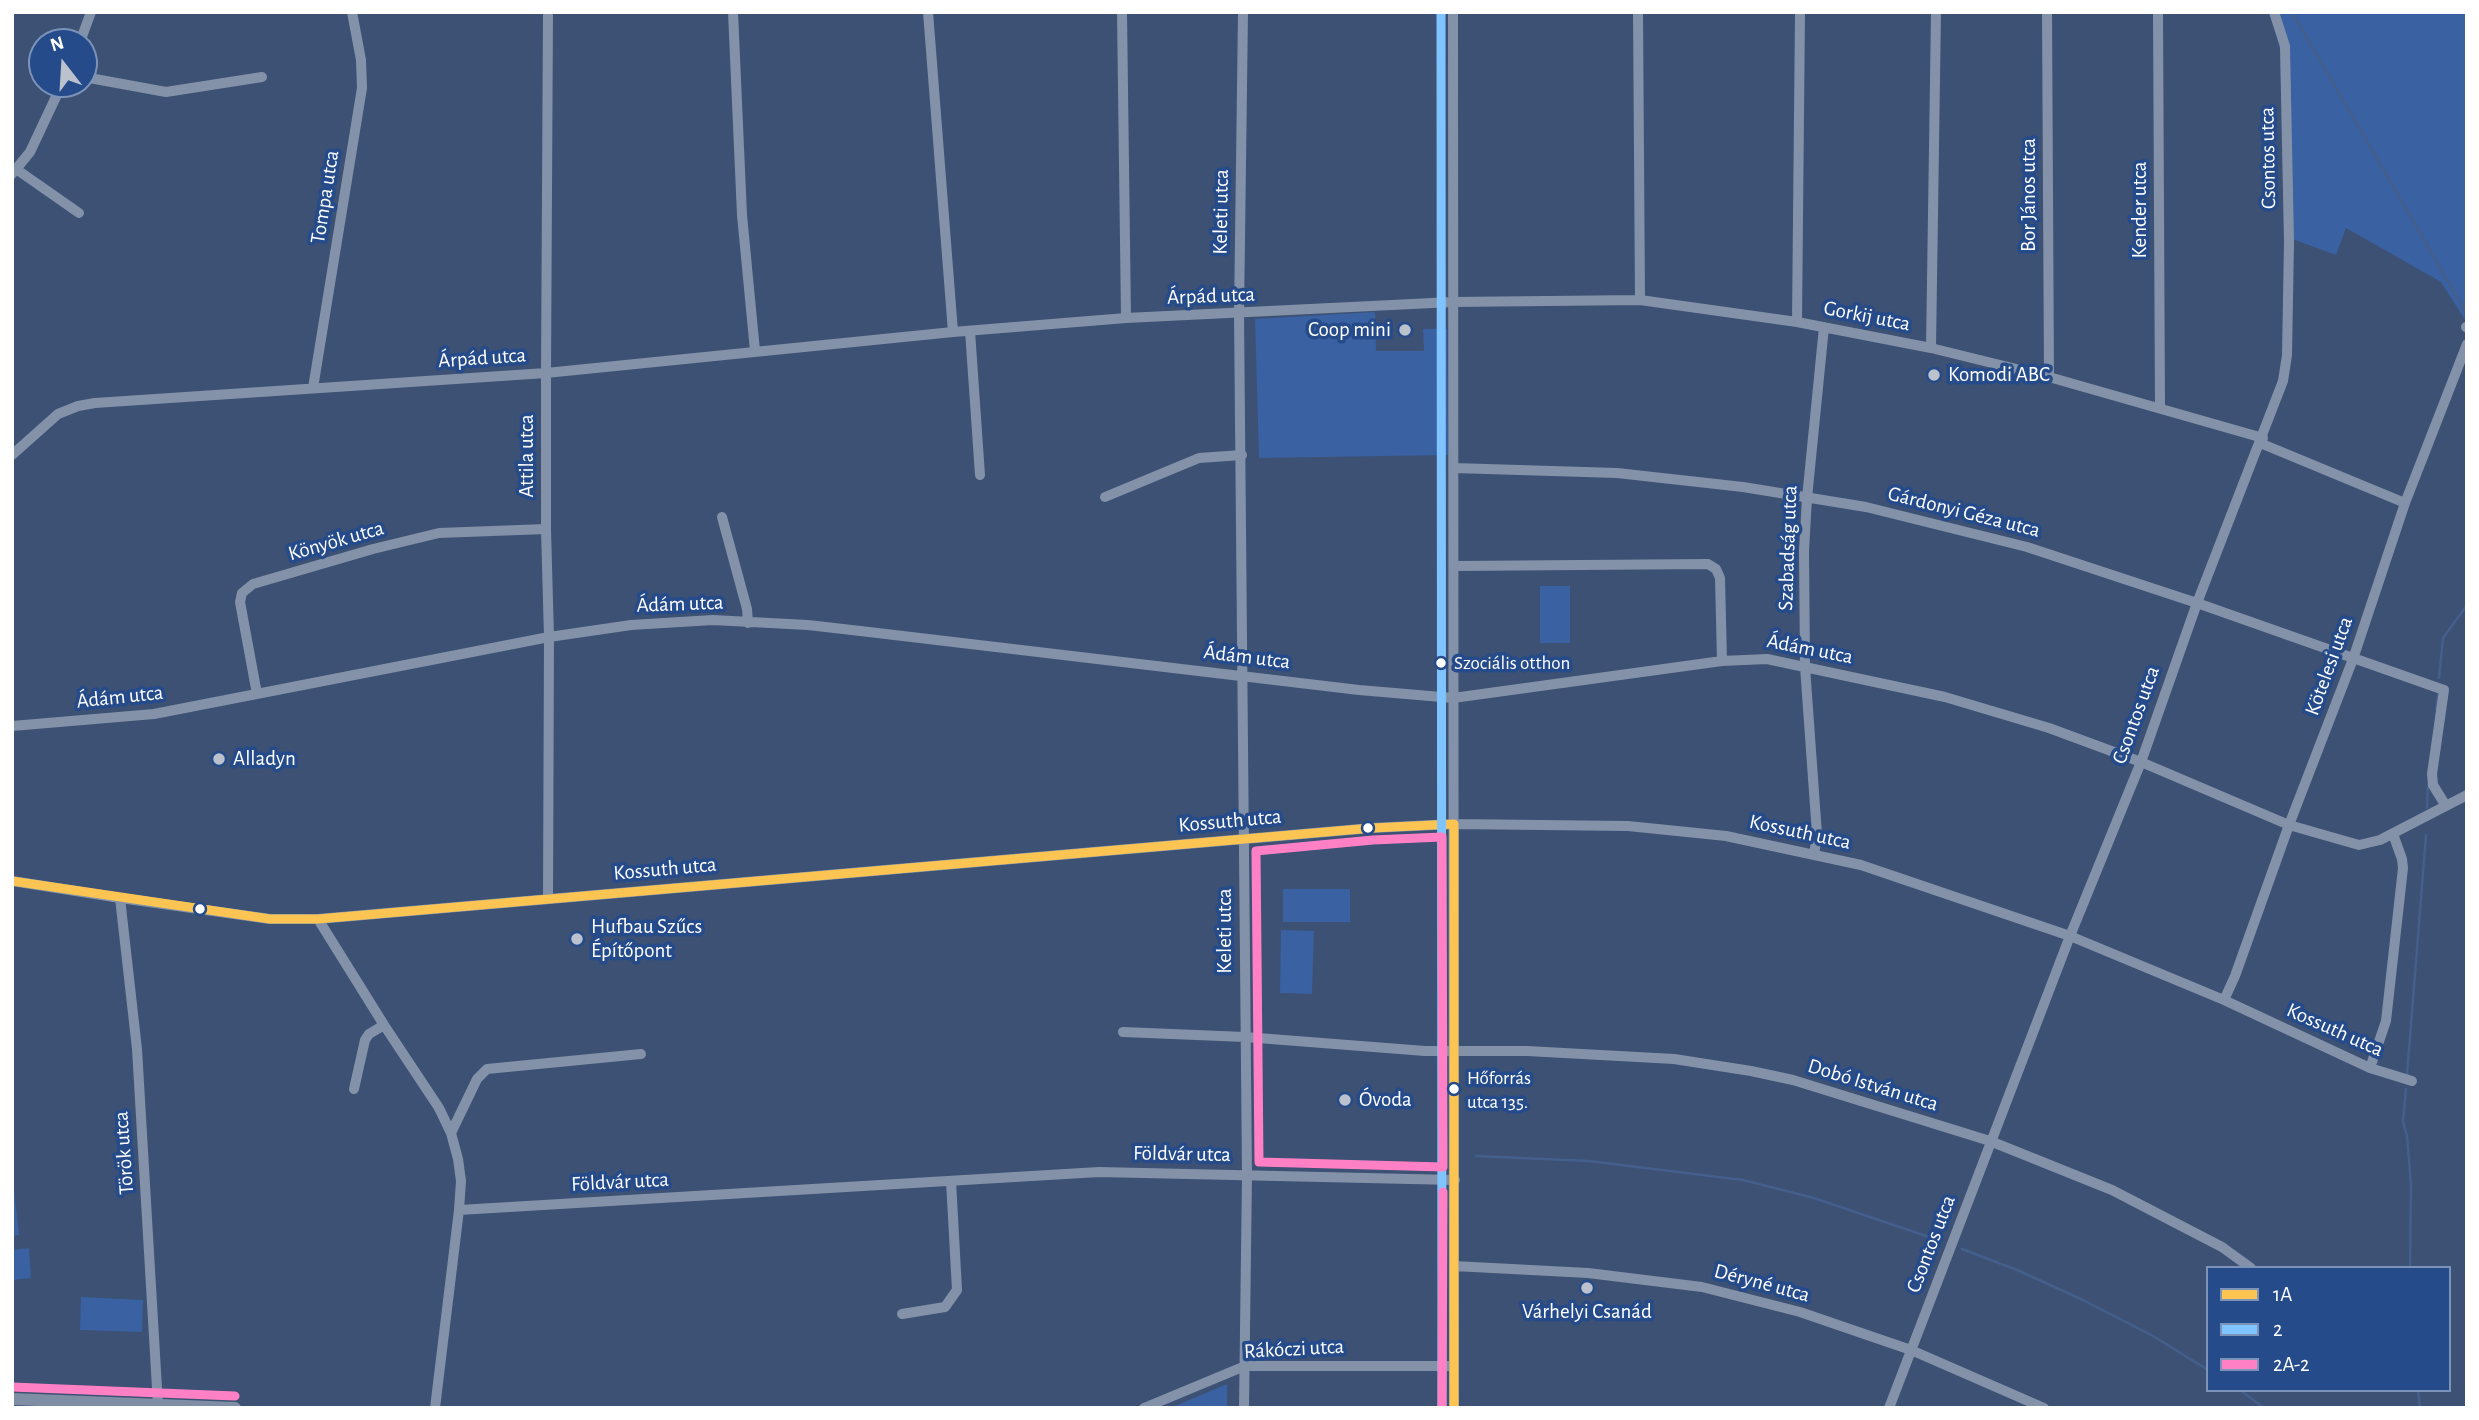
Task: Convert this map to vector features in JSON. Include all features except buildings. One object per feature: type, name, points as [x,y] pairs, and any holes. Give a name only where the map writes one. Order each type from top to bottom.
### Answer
[{"type":"main road","points":[[12,1399],[235,1408]]},
{"type":"street","name":"Tompa utca","points":[[313,388],[362,88],[361,60],[352,12]]},
{"type":"street","name":"Attila utca","points":[[548,12],[548,899]]},
{"type":"street","points":[[733,12],[742,215],[755,351]]},
{"type":"street","points":[[928,12],[953,332]]},
{"type":"street","points":[[1122,12],[1126,318]]},
{"type":"street","name":"Keleti utca","points":[[1243,12],[1239,314],[1247,1174],[1244,1408]]},
{"type":"street","points":[[1453,12],[1454,1408]]},
{"type":"street","points":[[1637,12],[1640,300]]},
{"type":"street","points":[[1797,322],[1800,12]]},
{"type":"street","points":[[1931,348],[1936,12]]},
{"type":"street","name":"Bor János utca","points":[[2047,12],[2049,377]]},
{"type":"street","name":"Kender utca","points":[[2158,12],[2160,408]]},
{"type":"street","name":"Csontos utca","points":[[1888,1408],[2070,936],[2141,762],[2197,603],[2283,381],[2288,342],[2289,242],[2285,46],[2274,12]]},
{"type":"street","points":[[98,80],[166,92],[262,77]]},
{"type":"street","points":[[55,98],[30,152],[14,172],[79,213]]},
{"type":"street","name":"Gorkij utca","points":[[1453,302],[1640,300],[1797,322],[1931,348],[2160,408],[2261,441],[2405,503]]},
{"type":"street","name":"Árpád utca","points":[[12,455],[49,420],[78,406],[546,373],[953,332],[1126,318],[1453,302]]},
{"type":"street","name":"Szabadság utca","points":[[1814,855],[1818,834],[1805,667],[1804,551],[1824,327]]},
{"type":"street","points":[[971,331],[980,475]]},
{"type":"street","name":"Kötelesi utca","points":[[2224,1000],[2353,659],[2405,503],[2467,344]]},
{"type":"street","points":[[1105,497],[1199,458],[1241,455]]},
{"type":"street","name":"Gárdonyi Géza utca","points":[[1454,468],[1617,474],[1744,487],[1879,510],[2027,547],[2197,603],[2444,690],[2432,774],[2433,785],[2446,806]]},
{"type":"street","points":[[722,517],[747,609],[748,623]]},
{"type":"street","name":"Könyök utca","points":[[257,694],[240,602],[242,593],[253,584],[439,533],[546,528]]},
{"type":"street","points":[[1454,566],[1708,564],[1716,569],[1720,578],[1722,661]]},
{"type":"street","name":"Ádám utca","points":[[12,726],[154,714],[549,637],[631,625],[713,620],[869,632],[1453,698],[1756,658],[1945,697],[2049,728],[2141,762],[2289,825],[2359,845],[2380,841],[2467,795]]},
{"type":"street","name":"Kossuth utca","points":[[12,881],[270,919],[318,919],[1372,828],[1454,824],[1628,826],[1726,836],[1861,864],[2070,936],[2224,1000],[2370,1068],[2412,1081]]},
{"type":"street","points":[[2370,1068],[2386,1021],[2403,868],[2393,834]]},
{"type":"street","name":"Török utca","points":[[120,898],[137,1049],[158,1405]]},
{"type":"street","points":[[318,919],[439,1108],[451,1133],[460,1169],[459,1210],[435,1408]]},
{"type":"street","points":[[354,1089],[365,1040],[369,1034],[384,1025]]},
{"type":"street","name":"Dobó István utca","points":[[1123,1032],[1245,1037],[1424,1051],[1674,1059],[1793,1080],[1990,1141],[2112,1190],[2221,1247],[2248,1266]]},
{"type":"street","points":[[451,1133],[477,1079],[487,1069],[640,1054]]},
{"type":"street","name":"Földvár utca","points":[[459,1210],[1099,1172],[1455,1180]]},
{"type":"street","points":[[902,1314],[945,1307],[957,1290],[951,1181]]},
{"type":"street","name":"Déryné utca","points":[[1454,1266],[1588,1273],[1702,1287],[1800,1312],[1911,1350],[2044,1408]]},
{"type":"street","name":"Rákóczi utca","points":[[1144,1408],[1245,1366],[1454,1366]]},
{"type":"shaded area","points":[[2270,12],[2467,12],[2467,323],[2441,282],[2346,228],[2336,255],[2284,236],[2280,50]]},
{"type":"shaded area","points":[[1375,312],[1376,351],[1424,351],[1423,329],[1447,329],[1448,455],[1259,458],[1255,319]]},
{"type":"shaded area","points":[[1540,586],[1570,586],[1570,643],[1540,643]]},
{"type":"shaded area","points":[[1283,889],[1350,889],[1350,922],[1283,922]]},
{"type":"shaded area","points":[[1281,930],[1314,931],[1312,994],[1280,993]]},
{"type":"shaded area","points":[[12,1171],[19,1235],[12,1236]]},
{"type":"shaded area","points":[[29,1248],[31,1278],[12,1280],[12,1250]]},
{"type":"shaded area","points":[[81,1297],[143,1300],[142,1332],[80,1330]]},
{"type":"shaded area","points":[[1227,1384],[1227,1408],[1170,1408],[1173,1407]]},
{"type":"waterway","points":[[2292,12],[2467,314]]},
{"type":"waterway","points":[[2439,678],[2443,638],[2467,605]]},
{"type":"waterway","points":[[2436,709],[2438,695]]},
{"type":"waterway","points":[[2427,808],[2428,785]]},
{"type":"waterway","points":[[2407,1075],[2426,835]]},
{"type":"waterway","points":[[2406,1089],[2403,1121],[2407,1136],[2411,1185],[2410,1266]]},
{"type":"waterway","points":[[1476,1156],[1589,1161],[1743,1180],[1814,1198],[1929,1237]]},
{"type":"waterway","points":[[1962,1249],[2083,1300],[2153,1336],[2206,1369]]},
{"type":"waterway","points":[[2243,1392],[2264,1408]]},
{"type":"waterway","points":[[2418,1392],[2420,1408]]},
{"type":"transit line","name":"2","points":[[1441,12],[1442,1408]]},
{"type":"transit line","name":"1A","points":[[1454,824],[1454,1408]]},
{"type":"transit line","name":"1A","points":[[12,881],[270,919],[318,919],[1372,828],[1454,824]]},
{"type":"transit line","name":"2A-2","points":[[1442,837],[1443,1167],[1259,1162],[1256,851],[1373,840],[1442,837]]},
{"type":"transit line","name":"2A-2","points":[[1442,1408],[1443,1192]]},
{"type":"transit line","name":"2A-2","points":[[12,1387],[235,1396]]},
{"type":"place","name":"Coop mini","points":[[1405,330]]},
{"type":"place","name":"Komodi ABC","points":[[1934,375]]},
{"type":"place","name":"Szociális otthon","points":[[1441,663]]},
{"type":"place","name":"Alladyn","points":[[219,759]]},
{"type":"place","name":"Hufbau Szűcs Építőpont","points":[[577,939]]},
{"type":"place","name":"Hőforrás utca 135.","points":[[1454,1089]]},
{"type":"place","name":"Óvoda","points":[[1345,1100]]},
{"type":"place","name":"Várhelyi Csanád","points":[[1587,1288]]}]
